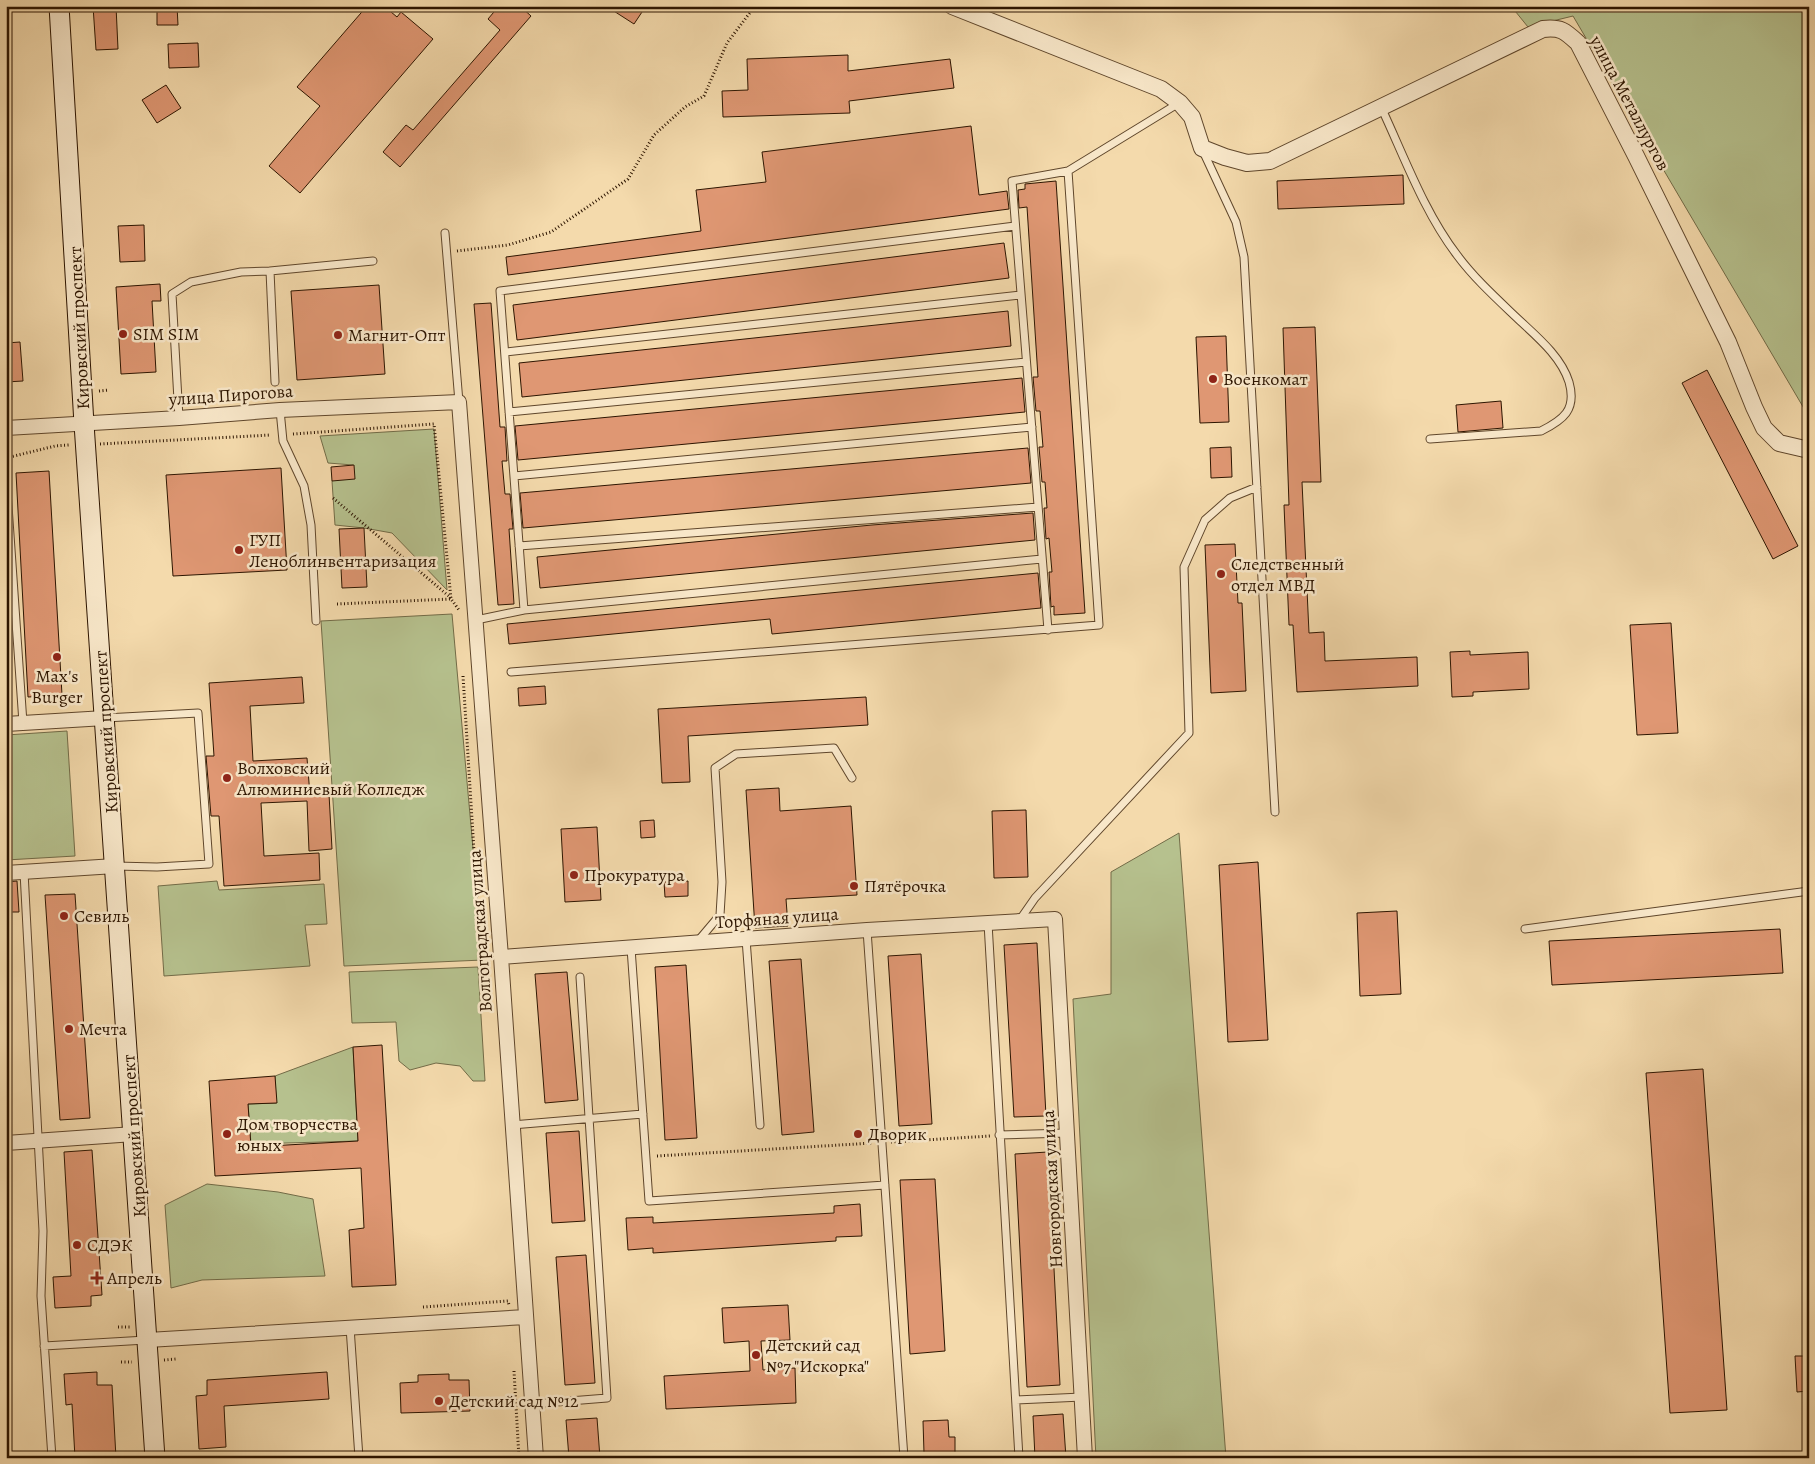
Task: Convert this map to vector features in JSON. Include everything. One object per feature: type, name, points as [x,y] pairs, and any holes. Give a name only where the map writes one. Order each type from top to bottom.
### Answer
[{"type":"main road","name":"Кировский проспект","points":[[59,6],[84,424],[156,1458]]},
{"type":"street","points":[[952,6],[1161,89],[1180,103],[1192,117],[1202,148]]},
{"type":"street","name":"улица Металлургов","points":[[1202,148],[1247,163],[1270,161],[1543,29],[1554,28],[1565,31],[1578,43],[1636,156],[1728,342],[1754,408],[1764,428],[1779,443],[1809,450]]},
{"type":"street","name":"улица Пирогова","points":[[6,428],[280,410],[459,402]]},
{"type":"street","name":"Волгоградская улица","points":[[459,402],[501,957],[536,1458]]},
{"type":"street","points":[[6,724],[105,718]]},
{"type":"street","points":[[6,873],[115,866]]},
{"type":"street","name":"Торфяная улица","points":[[501,957],[867,930],[1055,919]]},
{"type":"street","name":"Новгородская улица","points":[[1055,919],[1086,1458]]},
{"type":"street","points":[[6,1142],[134,1134]]},
{"type":"street","points":[[148,1340],[526,1317]]},
{"type":"lane","points":[[1048,630],[1012,181],[1068,171],[1180,103]]},
{"type":"lane","points":[[1380,107],[1432,216],[1457,255],[1487,289],[1554,355],[1569,382],[1572,403],[1567,414],[1541,431],[1430,439]]},
{"type":"lane","points":[[1202,148],[1236,222],[1244,257],[1275,812]]},
{"type":"lane","points":[[511,672],[1099,625],[1068,171]]},
{"type":"lane","points":[[524,610],[500,290],[1016,226]]},
{"type":"lane","points":[[445,233],[459,402]]},
{"type":"lane","points":[[179,418],[172,294],[191,282],[241,272],[373,261]]},
{"type":"lane","points":[[270,271],[275,382]]},
{"type":"lane","points":[[504,352],[1021,295]]},
{"type":"lane","points":[[509,412],[1026,362]]},
{"type":"lane","points":[[280,410],[283,441],[304,486],[310,525],[316,621]]},
{"type":"lane","points":[[514,476],[1032,427]]},
{"type":"lane","points":[[6,477],[23,723]]},
{"type":"lane","points":[[1019,921],[1035,898],[1189,733],[1184,566],[1205,520],[1230,498],[1257,487]]},
{"type":"lane","points":[[519,546],[1038,507]]},
{"type":"lane","points":[[476,620],[524,610],[1042,559]]},
{"type":"lane","points":[[105,718],[198,713],[209,864],[157,867],[115,866]]},
{"type":"lane","points":[[696,943],[720,915],[722,882],[715,768],[736,754],[834,748],[852,778]]},
{"type":"lane","points":[[24,872],[43,1231],[41,1296],[52,1458]]},
{"type":"lane","points":[[1525,929],[1809,891]]},
{"type":"lane","points":[[988,923],[1019,1458]]},
{"type":"lane","points":[[867,930],[904,1458]]},
{"type":"lane","points":[[746,940],[760,1125]]},
{"type":"lane","points":[[632,948],[649,1201],[885,1185]]},
{"type":"lane","points":[[532,1404],[608,1398],[580,977]]},
{"type":"lane","points":[[512,1125],[643,1114]]},
{"type":"lane","points":[[1000,1135],[1067,1133]]},
{"type":"lane","points":[[350,1327],[359,1458]]},
{"type":"lane","points":[[44,1346],[148,1340]]},
{"type":"lane","points":[[1016,1400],[1082,1396]]},
{"type":"path","points":[[446,252],[508,246],[551,232],[628,179],[654,135],[685,107],[704,96],[728,43],[755,6]]},
{"type":"path","points":[[6,458],[55,446],[434,424],[451,599]]},
{"type":"path","points":[[333,498],[451,599],[459,608],[460,618]]},
{"type":"path","points":[[337,604],[451,599]]},
{"type":"path","points":[[463,668],[481,963]]},
{"type":"path","points":[[646,1157],[1000,1135]]},
{"type":"path","points":[[508,1301],[510,1318]]},
{"type":"path","points":[[513,1364],[519,1458]]},
{"type":"green space","points":[[1511,6],[1809,6],[1809,417],[1573,16],[1528,27]]},
{"type":"green space","points":[[434,429],[447,590],[392,533],[335,525],[332,481],[353,465],[328,463],[320,436]]},
{"type":"green space","points":[[452,614],[483,960],[344,966],[321,621]]},
{"type":"green space","points":[[67,731],[75,856],[6,860],[6,735]]},
{"type":"green space","points":[[1179,833],[1226,1458],[1096,1458],[1073,999],[1111,994],[1111,872]]},
{"type":"green space","points":[[217,881],[219,890],[324,884],[327,924],[305,925],[310,966],[164,976],[158,886]]},
{"type":"green space","points":[[478,967],[485,1081],[473,1081],[460,1066],[436,1063],[410,1070],[399,1061],[396,1022],[352,1023],[349,972]]},
{"type":"green space","points":[[353,1047],[358,1141],[251,1144],[248,1104],[276,1103],[275,1076]]},
{"type":"green space","points":[[207,1184],[278,1192],[313,1199],[325,1276],[202,1280],[171,1288],[165,1205]]},
{"type":"building","points":[[93,6],[116,6],[118,49],[96,50]]},
{"type":"building","points":[[157,6],[177,6],[178,25],[157,25]]},
{"type":"building","points":[[367,6],[384,6],[397,17],[401,12],[433,39],[300,193],[269,166],[320,106],[297,87]]},
{"type":"building","points":[[499,6],[520,6],[531,16],[400,167],[383,152],[406,125],[413,130],[500,30],[488,19]]},
{"type":"building","points":[[606,6],[646,6],[634,24]]},
{"type":"building","points":[[198,43],[199,67],[169,68],[168,44]]},
{"type":"building","points":[[848,55],[848,71],[950,59],[954,88],[849,101],[850,113],[723,117],[722,91],[748,90],[747,59]]},
{"type":"building","points":[[166,85],[181,108],[157,123],[142,100]]},
{"type":"building","points":[[971,126],[979,195],[1007,191],[1009,209],[508,275],[506,257],[701,231],[696,190],[766,182],[762,152]]},
{"type":"building","points":[[1403,175],[1404,204],[1278,209],[1277,181]]},
{"type":"building","points":[[1056,181],[1085,613],[1054,615],[1054,606],[1051,607],[1049,572],[1052,572],[1049,538],[1046,539],[1044,508],[1047,508],[1045,482],[1042,482],[1039,447],[1043,447],[1040,411],[1036,411],[1033,377],[1038,377],[1027,207],[1019,208],[1018,190],[1025,189],[1025,184]]},
{"type":"building","points":[[144,225],[145,261],[120,262],[118,226]]},
{"type":"building","points":[[1004,243],[1009,278],[517,340],[513,305]]},
{"type":"building","points":[[160,284],[161,301],[152,301],[156,372],[121,374],[116,287]]},
{"type":"building","name":"Магнит-Опт","points":[[379,285],[385,374],[297,380],[291,291]]},
{"type":"building","points":[[491,303],[500,427],[505,427],[507,461],[502,461],[505,494],[510,494],[513,529],[509,529],[514,604],[498,605],[474,304]]},
{"type":"building","points":[[1008,311],[1011,346],[522,397],[519,363]]},
{"type":"building","points":[[1315,327],[1321,482],[1302,482],[1309,633],[1324,632],[1325,661],[1417,657],[1418,686],[1297,692],[1293,625],[1289,625],[1284,505],[1289,505],[1283,328]]},
{"type":"building","name":"Военкомат","points":[[1226,336],[1229,422],[1200,423],[1196,337]]},
{"type":"building","points":[[20,342],[23,381],[6,382],[6,343]]},
{"type":"building","points":[[1707,370],[1798,546],[1773,559],[1682,383]]},
{"type":"building","points":[[1022,378],[1025,412],[518,460],[515,426]]},
{"type":"building","points":[[1501,401],[1503,428],[1458,432],[1456,405]]},
{"type":"building","points":[[1231,447],[1232,477],[1211,478],[1210,448]]},
{"type":"building","points":[[1028,448],[1031,483],[523,528],[520,493]]},
{"type":"building","points":[[354,465],[355,479],[332,481],[331,467]]},
{"type":"building","points":[[281,468],[287,570],[173,576],[166,475]]},
{"type":"building","points":[[49,471],[62,695],[28,697],[16,473]]},
{"type":"building","points":[[1033,513],[1035,540],[540,588],[537,557],[872,525]]},
{"type":"building","points":[[364,528],[367,587],[342,588],[339,529]]},
{"type":"building","points":[[1235,544],[1238,603],[1242,603],[1246,691],[1211,693],[1205,545]]},
{"type":"building","points":[[1038,573],[1041,608],[772,634],[770,619],[509,644],[507,624]]},
{"type":"building","points":[[1671,623],[1678,733],[1637,735],[1630,625]]},
{"type":"building","points":[[1470,651],[1470,655],[1528,652],[1529,689],[1473,692],[1473,696],[1452,697],[1450,652]]},
{"type":"building","points":[[302,677],[304,703],[250,706],[253,761],[307,758],[310,795],[329,794],[332,849],[309,851],[307,801],[261,803],[264,856],[319,853],[320,880],[224,886],[219,816],[211,816],[206,756],[214,756],[209,683]]},
{"type":"building","points":[[545,686],[546,704],[519,706],[518,688]]},
{"type":"building","points":[[866,697],[868,725],[688,736],[690,782],[662,783],[658,709]]},
{"type":"building","points":[[779,788],[780,811],[851,806],[857,895],[786,899],[788,926],[755,928],[746,790]]},
{"type":"building","points":[[1026,810],[1028,877],[994,878],[992,811]]},
{"type":"building","points":[[654,820],[655,837],[641,838],[640,821]]},
{"type":"building","points":[[597,827],[601,900],[565,902],[561,829]]},
{"type":"building","points":[[1258,862],[1268,1040],[1228,1042],[1219,865]]},
{"type":"building","points":[[17,881],[19,912],[6,912],[6,882]]},
{"type":"building","points":[[688,881],[688,896],[665,897],[664,882]]},
{"type":"building","points":[[75,894],[90,1118],[60,1120],[45,895]]},
{"type":"building","points":[[1397,911],[1401,994],[1360,996],[1357,913]]},
{"type":"building","points":[[1780,929],[1783,973],[1552,985],[1549,941]]},
{"type":"building","points":[[1037,943],[1046,1116],[1014,1117],[1004,945]]},
{"type":"building","points":[[921,954],[932,1124],[899,1126],[888,956]]},
{"type":"building","points":[[801,959],[814,1132],[782,1135],[769,961]]},
{"type":"building","points":[[686,965],[697,1138],[665,1140],[655,967]]},
{"type":"building","points":[[567,972],[578,1100],[545,1103],[535,974]]},
{"type":"building","points":[[382,1045],[396,1285],[352,1287],[349,1230],[364,1228],[361,1168],[215,1176],[209,1081],[275,1076],[277,1103],[248,1104],[251,1147],[358,1141],[353,1047]]},
{"type":"building","points":[[1703,1069],[1727,1410],[1670,1413],[1646,1073]]},
{"type":"building","points":[[579,1131],[585,1221],[552,1223],[546,1133]]},
{"type":"building","points":[[92,1150],[102,1295],[91,1296],[91,1306],[55,1308],[53,1277],[71,1276],[64,1152]]},
{"type":"building","points":[[1048,1152],[1060,1385],[1027,1387],[1015,1154]]},
{"type":"building","points":[[935,1179],[945,1351],[910,1354],[900,1180]]},
{"type":"building","points":[[860,1204],[862,1236],[836,1237],[836,1241],[653,1253],[653,1248],[628,1250],[626,1218],[653,1217],[653,1223],[834,1213],[834,1206]]},
{"type":"building","points":[[586,1255],[595,1383],[565,1385],[556,1257]]},
{"type":"building","name":"Детский cад №7 \"Искорка\"","points":[[788,1305],[790,1340],[761,1341],[763,1370],[795,1368],[796,1403],[666,1409],[664,1376],[750,1371],[749,1341],[724,1343],[722,1308]]},
{"type":"building","points":[[1795,1356],[1809,1356],[1809,1391],[1797,1392]]},
{"type":"building","points":[[97,1372],[97,1385],[112,1385],[116,1458],[75,1458],[72,1404],[66,1405],[64,1374]]},
{"type":"building","points":[[327,1372],[329,1399],[224,1406],[226,1447],[199,1449],[196,1396],[207,1395],[207,1380]]},
{"type":"building","points":[[449,1374],[449,1380],[469,1380],[470,1411],[401,1413],[400,1383],[418,1382],[418,1375]]},
{"type":"building","points":[[1063,1414],[1066,1458],[1035,1458],[1033,1416]]},
{"type":"building","points":[[597,1418],[600,1458],[569,1458],[566,1420]]},
{"type":"building","points":[[948,1420],[949,1437],[955,1437],[955,1458],[928,1458],[928,1453],[924,1453],[923,1421]]},
{"type":"place","name":"SIM SIM","points":[[123,334]]},
{"type":"place","name":"Магнит-Опт","points":[[338,335]]},
{"type":"place","name":"Военкомат","points":[[1213,379]]},
{"type":"place","name":"ГУП Леноблинвентаризация","points":[[239,550]]},
{"type":"place","name":"Следственный отдел МВД","points":[[1221,574]]},
{"type":"place","name":"Max's Burger","points":[[57,657]]},
{"type":"place","name":"Волховский Алюминиевый Колледж","points":[[227,778]]},
{"type":"place","name":"Прокуратура","points":[[574,875]]},
{"type":"place","name":"Пятёрочка","points":[[854,886]]},
{"type":"place","name":"Севиль","points":[[64,916]]},
{"type":"place","name":"Мечта","points":[[69,1029]]},
{"type":"place","name":"Дом творчества юных","points":[[227,1134]]},
{"type":"place","name":"Дворик","points":[[858,1134]]},
{"type":"place","name":"СДЭК","points":[[77,1245]]},
{"type":"place","name":"Апрель","points":[[97,1278]]},
{"type":"place","name":"Детский cад №7 \"Искорка\"","points":[[756,1355]]},
{"type":"place","name":"Детский cад №12","points":[[439,1401]]}]
